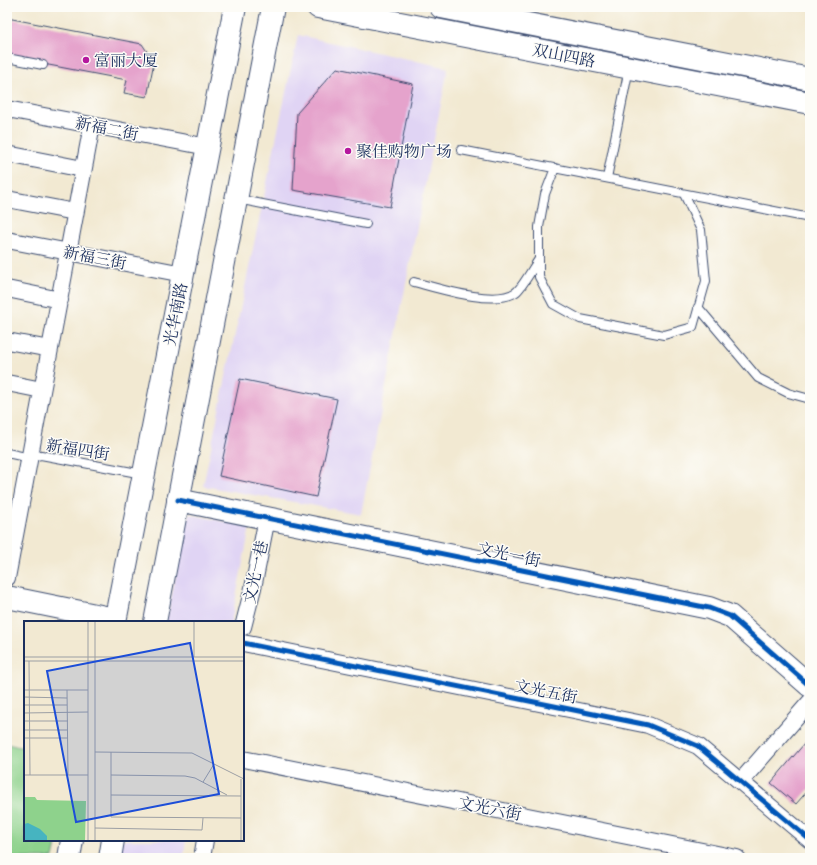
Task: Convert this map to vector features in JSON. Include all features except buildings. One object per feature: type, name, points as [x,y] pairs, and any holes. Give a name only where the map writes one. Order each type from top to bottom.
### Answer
[{"type":"main road","name":"光华南路","points":[[115,620],[235,7]]},
{"type":"main road","points":[[155,621],[273,7]]},
{"type":"main road","name":"双山四路","points":[[318,7],[810,103]]},
{"type":"main road","name":"双山四路","points":[[441,7],[810,79]]},
{"type":"main road","name":"文光一街","points":[[178,500],[709,608],[730,616],[810,686]]},
{"type":"main road","points":[[7,598],[115,620]]},
{"type":"main road","points":[[69,858],[72,841]]},
{"type":"main road","points":[[110,858],[113,841]]},
{"type":"street","name":"新福二街","points":[[7,109],[208,147]]},
{"type":"street","points":[[7,578],[92,125]]},
{"type":"street","points":[[7,154],[83,169]]},
{"type":"street","points":[[7,198],[75,212]]},
{"type":"street","name":"新福三街","points":[[7,240],[183,274]]},
{"type":"street","points":[[7,289],[60,300]]},
{"type":"street","points":[[7,341],[50,349]]},
{"type":"street","points":[[7,383],[42,390]]},
{"type":"street","name":"文光一巷","points":[[244,623],[253,588],[267,518]]},
{"type":"street","name":"文光五街","points":[[244,643],[648,725],[698,746],[810,840]]},
{"type":"street","points":[[741,781],[810,702]]},
{"type":"street","name":"文光六街","points":[[244,759],[737,858]]},
{"type":"street","points":[[202,858],[205,841]]},
{"type":"lane","points":[[7,58],[43,65]]},
{"type":"lane","points":[[607,178],[629,68]]},
{"type":"lane","points":[[461,150],[810,218]]},
{"type":"lane","points":[[555,168],[544,194],[539,227],[540,277],[553,304],[580,319],[664,335],[693,327],[706,281],[701,230],[684,194]]},
{"type":"lane","points":[[236,198],[366,224]]},
{"type":"lane","points":[[414,282],[466,295],[492,299],[516,292],[539,259]]},
{"type":"lane","points":[[698,307],[758,378],[788,393],[810,399]]},
{"type":"lane","name":"新福四街","points":[[7,453],[30,458],[41,455],[144,474]]},
{"type":"shaded area","points":[[298,35],[448,68],[361,514],[203,486]]},
{"type":"shaded area","points":[[189,514],[250,527],[231,621],[166,621]]},
{"type":"shaded area","points":[[122,841],[186,841],[183,858],[118,858]]},
{"type":"green space","points":[[7,744],[24,748],[24,841],[57,841],[53,858],[7,858]]},
{"type":"cycle path","points":[[178,500],[709,608],[730,616],[810,686]]},
{"type":"cycle path","points":[[244,643],[648,725],[698,746],[810,840]]},
{"type":"place","name":"富丽大厦","points":[[86,60]]},
{"type":"place","name":"聚佳购物广场","points":[[348,151]]}]
